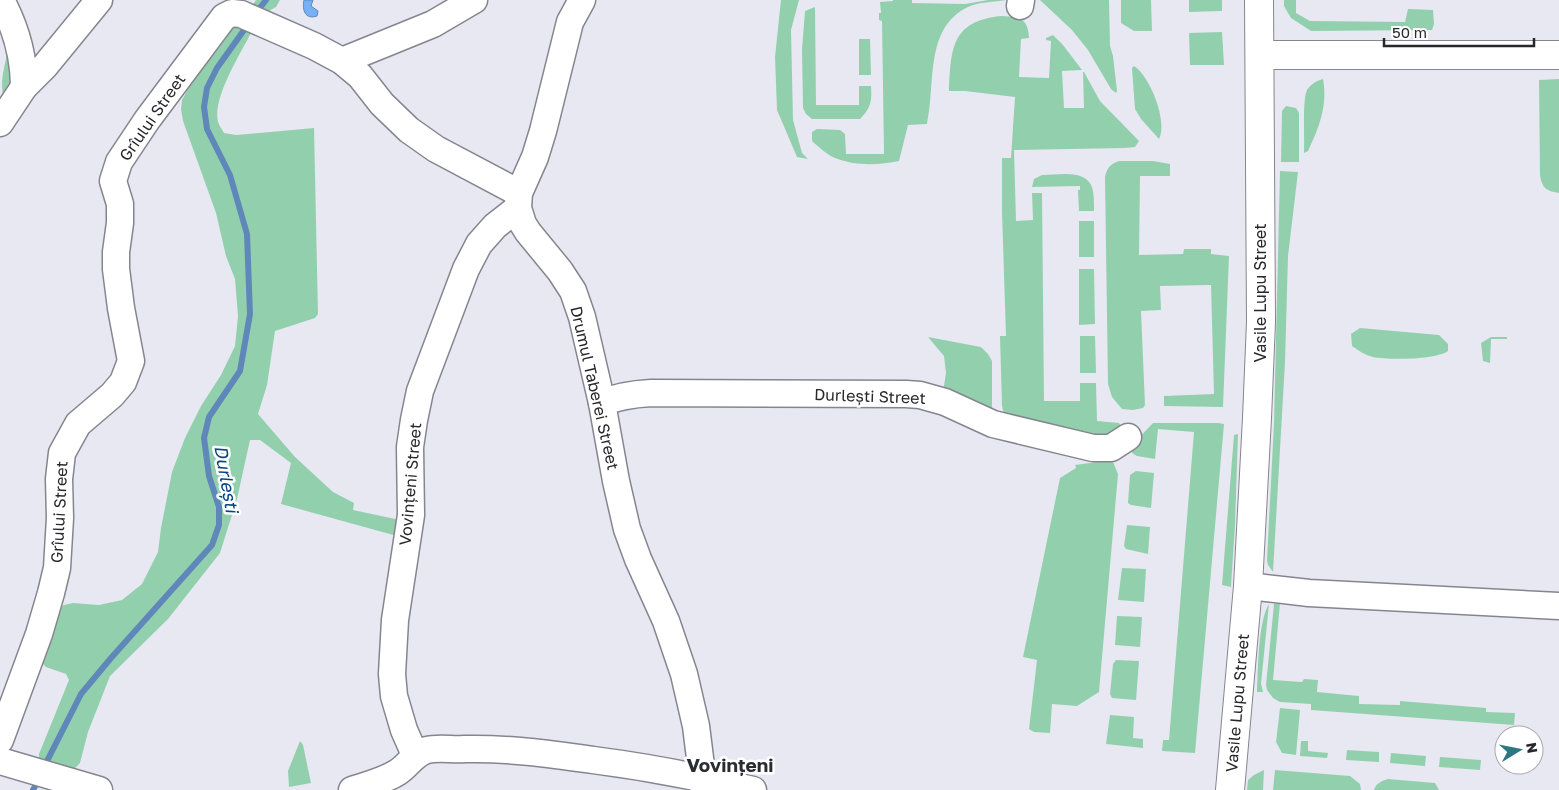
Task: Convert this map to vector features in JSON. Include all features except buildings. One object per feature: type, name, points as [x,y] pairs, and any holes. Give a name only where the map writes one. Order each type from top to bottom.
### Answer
[{"type":"main road","name":"Vasile Lupu Street","points":[[1230,790],[1248,586],[1261,322],[1259,0]]},
{"type":"main road","points":[[1260,55],[1559,55]]},
{"type":"street","points":[[1,0],[19,43],[24,66],[24,87]]},
{"type":"street","points":[[0,122],[24,87],[45,66],[99,0]]},
{"type":"street","points":[[474,0],[433,24],[342,61],[360,76],[382,104],[409,130],[436,150],[519,201],[543,131],[570,22],[582,0]]},
{"type":"street","name":"Grîului Street","points":[[0,740],[39,634],[51,594],[56,568],[60,518],[59,479],[62,453],[78,424],[112,396],[123,382],[131,361],[116,269],[120,204],[113,181],[119,162],[224,17],[244,16],[314,46],[342,61]]},
{"type":"street","name":"Drumul Taberei Street","points":[[519,201],[528,232],[560,271],[572,291],[582,317],[602,403],[627,529],[675,644],[692,708],[704,784]]},
{"type":"street","name":"Vovințeni Street","points":[[415,754],[404,730],[394,696],[392,674],[395,620],[411,515],[410,447],[414,420],[420,391],[466,269],[479,244],[519,201]]},
{"type":"street","name":"Durlești Street","points":[[602,403],[630,394],[658,392],[920,395],[945,402],[993,424],[1093,448],[1111,448],[1128,437]]},
{"type":"street","points":[[1248,586],[1310,593],[1559,606]]},
{"type":"street","points":[[352,790],[383,780],[407,765],[415,754],[428,750],[501,749],[532,751],[617,763],[704,784],[753,790]]},
{"type":"street","points":[[7,763],[88,787]]},
{"type":"green space","points":[[256,0],[280,0],[276,7],[260,16],[251,7]]},
{"type":"green space","points":[[781,0],[799,0],[791,30],[793,120],[802,153],[808,159],[797,157],[777,110],[775,57]]},
{"type":"green space","points":[[912,0],[912,3],[965,4],[988,0],[1006,0],[972,5],[954,16],[944,29],[934,58],[927,124],[908,125],[899,161],[868,164],[852,163],[834,158],[812,141],[812,132],[817,129],[840,130],[845,134],[846,154],[884,154],[882,21],[879,20],[879,13],[881,13],[880,2]]},
{"type":"green space","points":[[1040,0],[1109,0],[1110,46],[1113,56],[1116,93],[1111,89],[1088,50],[1072,30]]},
{"type":"green space","points":[[1121,0],[1151,0],[1152,31],[1134,31],[1121,23]]},
{"type":"green space","points":[[1189,0],[1222,0],[1222,11],[1189,12]]},
{"type":"green space","points":[[1284,0],[1296,0],[1296,13],[1310,21],[1405,22],[1408,9],[1433,10],[1434,24],[1432,30],[1311,31],[1291,18],[1284,6]]},
{"type":"green space","points":[[815,7],[816,105],[859,105],[859,86],[871,86],[870,104],[860,119],[812,119],[803,108],[802,49],[805,11]]},
{"type":"green space","points":[[1001,16],[1021,19],[1027,26],[1029,38],[1021,39],[1019,77],[1049,78],[1051,41],[1046,40],[1046,38],[1053,35],[1082,70],[1062,71],[1064,108],[1084,108],[1084,72],[1100,101],[1139,141],[1135,147],[1125,148],[1014,150],[1016,221],[1033,220],[1032,193],[1042,193],[1044,401],[1080,401],[1080,383],[1096,383],[1097,421],[1119,423],[1122,428],[1109,443],[1004,414],[1002,406],[1000,336],[1006,336],[1002,158],[1011,158],[1015,97],[949,91],[953,50],[963,31],[972,24],[984,19]]},
{"type":"green space","points":[[237,19],[252,31],[223,88],[219,101],[218,122],[224,133],[236,135],[314,128],[318,314],[315,318],[275,331],[267,385],[258,414],[295,457],[333,492],[354,503],[353,510],[400,520],[397,536],[281,504],[291,463],[260,440],[250,440],[237,499],[220,553],[168,619],[110,676],[88,732],[80,763],[75,768],[69,770],[39,759],[39,754],[69,680],[66,674],[46,667],[41,662],[57,609],[73,603],[99,605],[122,600],[142,584],[158,552],[172,472],[185,438],[201,406],[221,375],[235,346],[238,316],[235,279],[226,256],[216,213],[183,121],[181,109],[182,100],[192,82],[225,40]]},
{"type":"green space","points":[[1222,32],[1224,65],[1190,65],[1189,33]]},
{"type":"green space","points":[[859,39],[870,39],[871,75],[859,75]]},
{"type":"green space","points":[[7,54],[13,76],[5,107],[2,80]]},
{"type":"green space","points":[[1134,66],[1146,79],[1156,100],[1161,122],[1159,139],[1141,119],[1135,109],[1132,68]]},
{"type":"green space","points":[[1323,79],[1324,98],[1322,116],[1308,151],[1304,153],[1305,95],[1310,86]]},
{"type":"green space","points":[[1559,79],[1559,193],[1545,188],[1540,175],[1539,80]]},
{"type":"green space","points":[[1286,106],[1296,108],[1299,113],[1299,162],[1281,162],[1282,111]]},
{"type":"green space","points":[[1119,161],[1153,161],[1170,164],[1170,176],[1140,176],[1139,255],[1183,254],[1184,249],[1211,249],[1211,254],[1229,256],[1223,407],[1164,406],[1164,396],[1214,394],[1211,285],[1160,286],[1161,310],[1141,311],[1145,405],[1143,408],[1133,410],[1122,409],[1112,397],[1108,384],[1105,177],[1109,167]]},
{"type":"green space","points":[[1280,171],[1298,172],[1288,256],[1285,362],[1273,572],[1267,560],[1274,423]]},
{"type":"green space","points":[[1072,174],[1086,179],[1093,191],[1094,211],[1079,211],[1078,190],[1080,190],[1080,186],[1032,187],[1034,179],[1042,175]]},
{"type":"green space","points":[[1079,221],[1094,221],[1094,257],[1079,257]]},
{"type":"green space","points":[[1079,269],[1094,269],[1095,324],[1079,325]]},
{"type":"green space","points":[[1360,328],[1439,335],[1448,344],[1448,351],[1423,358],[1389,359],[1373,357],[1362,353],[1352,346],[1351,334]]},
{"type":"green space","points":[[1080,336],[1095,336],[1096,373],[1080,373]]},
{"type":"green space","points":[[928,337],[981,347],[988,354],[992,361],[992,411],[943,392],[946,373],[944,356]]},
{"type":"green space","points":[[1491,337],[1507,337],[1507,339],[1491,339],[1490,363],[1483,361],[1481,343]]},
{"type":"green space","points":[[1153,423],[1224,424],[1195,753],[1162,751],[1163,740],[1169,740],[1194,432],[1158,429],[1155,459],[1137,456],[1132,453],[1134,443]]},
{"type":"green space","points":[[1238,434],[1231,587],[1222,585],[1234,435]]},
{"type":"green space","points":[[1111,457],[1118,474],[1099,692],[1077,706],[1052,704],[1050,733],[1034,732],[1029,729],[1037,660],[1023,657],[1060,478],[1076,468],[1075,465],[1097,462],[1101,458]]},
{"type":"green space","points":[[1136,471],[1154,473],[1151,508],[1128,503],[1130,475]]},
{"type":"green space","points":[[1127,525],[1150,527],[1148,554],[1126,549],[1124,546]]},
{"type":"green space","points":[[1122,568],[1146,569],[1144,602],[1118,600]]},
{"type":"green space","points":[[1280,603],[1273,680],[1302,682],[1304,679],[1318,680],[1317,692],[1359,696],[1359,704],[1400,705],[1400,701],[1486,708],[1486,712],[1515,713],[1514,725],[1311,710],[1311,704],[1280,702],[1273,698],[1266,685],[1274,604]]},
{"type":"green space","points":[[1269,604],[1261,684],[1263,692],[1257,692],[1261,634],[1265,612]]},
{"type":"green space","points":[[1117,616],[1142,617],[1140,647],[1115,645]]},
{"type":"green space","points":[[1116,660],[1139,661],[1136,700],[1112,698],[1110,694],[1113,664]]},
{"type":"green space","points":[[1280,708],[1300,710],[1296,755],[1282,753],[1276,742]]},
{"type":"green space","points":[[1110,715],[1134,717],[1133,738],[1143,739],[1143,748],[1106,744]]},
{"type":"green space","points":[[300,741],[303,745],[311,783],[289,787],[288,771]]},
{"type":"green space","points":[[1301,741],[1308,741],[1308,751],[1328,753],[1327,758],[1300,756]]},
{"type":"green space","points":[[1347,750],[1379,752],[1379,762],[1346,760]]},
{"type":"green space","points":[[1391,753],[1426,756],[1425,766],[1390,763]]},
{"type":"green space","points":[[1440,757],[1481,760],[1480,770],[1439,767]]},
{"type":"green space","points":[[1264,770],[1263,790],[1247,790],[1248,780]]},
{"type":"green space","points":[[1275,770],[1350,776],[1360,784],[1361,790],[1273,790]]},
{"type":"green space","points":[[1388,779],[1435,783],[1439,790],[1374,790],[1378,784]]},
{"type":"water","points":[[304,0],[313,0],[311,6],[318,11],[317,16],[310,17],[305,13]]},
{"type":"waterway","name":"Durlești","points":[[256,13],[266,0]]},
{"type":"waterway","name":"Durlești","points":[[44,767],[81,694],[212,545],[219,525],[219,507],[209,476],[204,438],[209,417],[240,371],[250,314],[247,234],[230,175],[207,129],[204,107],[207,88],[217,68],[249,23]]},
{"type":"waterway","name":"Durlești","points":[[33,790],[39,779]]},
{"type":"district","name":"Vovințeni","points":[[730,765]]}]
